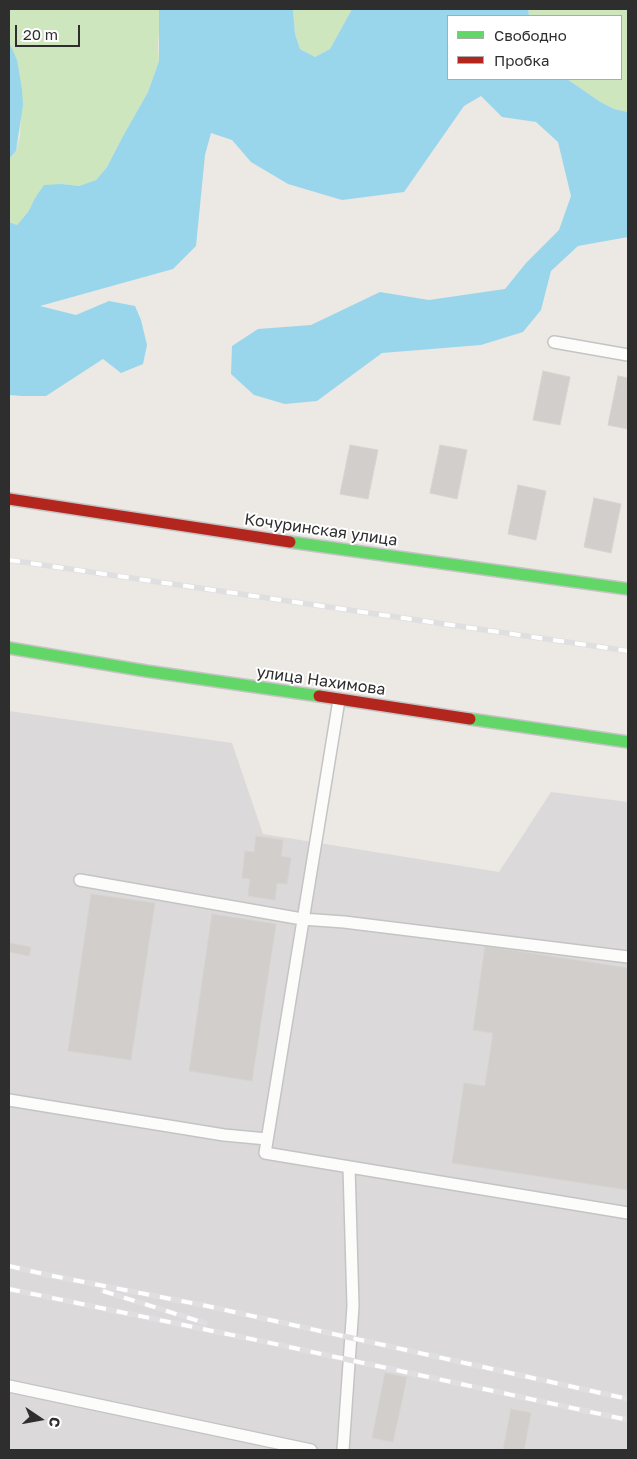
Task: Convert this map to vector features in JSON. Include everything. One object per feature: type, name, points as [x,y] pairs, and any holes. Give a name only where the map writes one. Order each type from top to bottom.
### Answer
[{"type":"main road","name":"Кочуринская улица","points":[[9,499],[330,548],[628,589]]},
{"type":"main road","name":"улица Нахимова","points":[[9,648],[146,671],[628,742]]},
{"type":"lane","points":[[554,342],[628,355]]},
{"type":"lane","points":[[339,700],[264,1153],[628,1213]]},
{"type":"lane","points":[[80,880],[302,919],[344,922],[628,956]]},
{"type":"lane","points":[[9,1100],[224,1135],[267,1139]]},
{"type":"lane","points":[[343,1450],[354,1306],[349,1167]]},
{"type":"lane","points":[[9,1386],[311,1450]]},
{"type":"shaded area","points":[[9,711],[232,743],[263,834],[499,872],[551,792],[628,802],[628,1450],[9,1450]]},
{"type":"green space","points":[[9,9],[159,9],[160,15],[159,61],[148,92],[107,167],[96,180],[79,186],[62,184],[35,198],[28,212],[17,225],[9,222],[9,159],[16,151],[20,135],[22,89],[9,42]]},
{"type":"green space","points":[[293,9],[352,9],[330,49],[315,57],[300,49],[295,34]]},
{"type":"green space","points":[[528,9],[628,9],[628,112],[614,109],[599,101],[568,80],[622,80],[622,15],[529,15]]},
{"type":"water","points":[[159,9],[293,9],[295,34],[300,49],[315,57],[330,49],[352,9],[528,9],[529,15],[447,15],[447,80],[568,80],[599,101],[614,109],[628,112],[628,237],[578,246],[551,271],[541,310],[523,332],[481,345],[382,353],[317,401],[285,404],[254,395],[231,374],[232,346],[258,329],[311,325],[380,292],[429,300],[505,289],[526,263],[559,230],[571,196],[558,142],[536,122],[502,117],[481,96],[464,106],[404,192],[342,200],[288,184],[251,162],[232,140],[211,133],[205,155],[196,246],[173,269],[40,306],[76,315],[109,301],[135,306],[141,320],[147,345],[143,364],[121,373],[103,359],[46,396],[9,395],[9,222],[17,225],[28,212],[44,185],[62,184],[79,186],[96,180],[107,167],[148,92],[159,61]]},
{"type":"water","points":[[9,42],[17,60],[23,105],[16,151],[9,159]]},
{"type":"building","points":[[543,371],[570,377],[560,425],[533,420]]},
{"type":"building","points":[[618,376],[628,378],[628,429],[608,425]]},
{"type":"building","points":[[350,445],[378,450],[368,499],[340,494]]},
{"type":"building","points":[[440,445],[467,450],[457,499],[430,493]]},
{"type":"building","points":[[518,485],[546,491],[536,540],[508,534]]},
{"type":"building","points":[[594,498],[621,504],[611,553],[584,547]]},
{"type":"building","points":[[256,836],[283,840],[281,856],[291,858],[287,884],[277,883],[275,900],[248,896],[250,879],[242,878],[245,851],[254,852]]},
{"type":"building","points":[[91,894],[155,903],[131,1060],[68,1051]]},
{"type":"building","points":[[212,914],[276,924],[252,1081],[189,1071]]},
{"type":"building","points":[[10,943],[31,947],[29,956],[9,952]]},
{"type":"building","points":[[485,946],[628,968],[628,1190],[452,1163],[464,1083],[485,1086],[493,1033],[473,1030]]},
{"type":"building","points":[[385,1373],[407,1377],[393,1442],[372,1438]]},
{"type":"building","points":[[511,1409],[531,1413],[524,1450],[503,1450]]},
{"type":"railway","points":[[9,560],[628,651]]},
{"type":"railway","points":[[9,1266],[207,1306],[628,1399]]},
{"type":"railway","points":[[9,1289],[628,1420]]},
{"type":"railway","points":[[103,1291],[205,1323]]},
{"type":"traffic: fast","points":[[290,542],[628,589]]},
{"type":"traffic: fast","points":[[9,648],[146,671],[319,696]]},
{"type":"traffic: fast","points":[[470,719],[628,742]]},
{"type":"traffic: jam","points":[[9,499],[290,542]]},
{"type":"traffic: jam","points":[[319,696],[470,719]]}]
